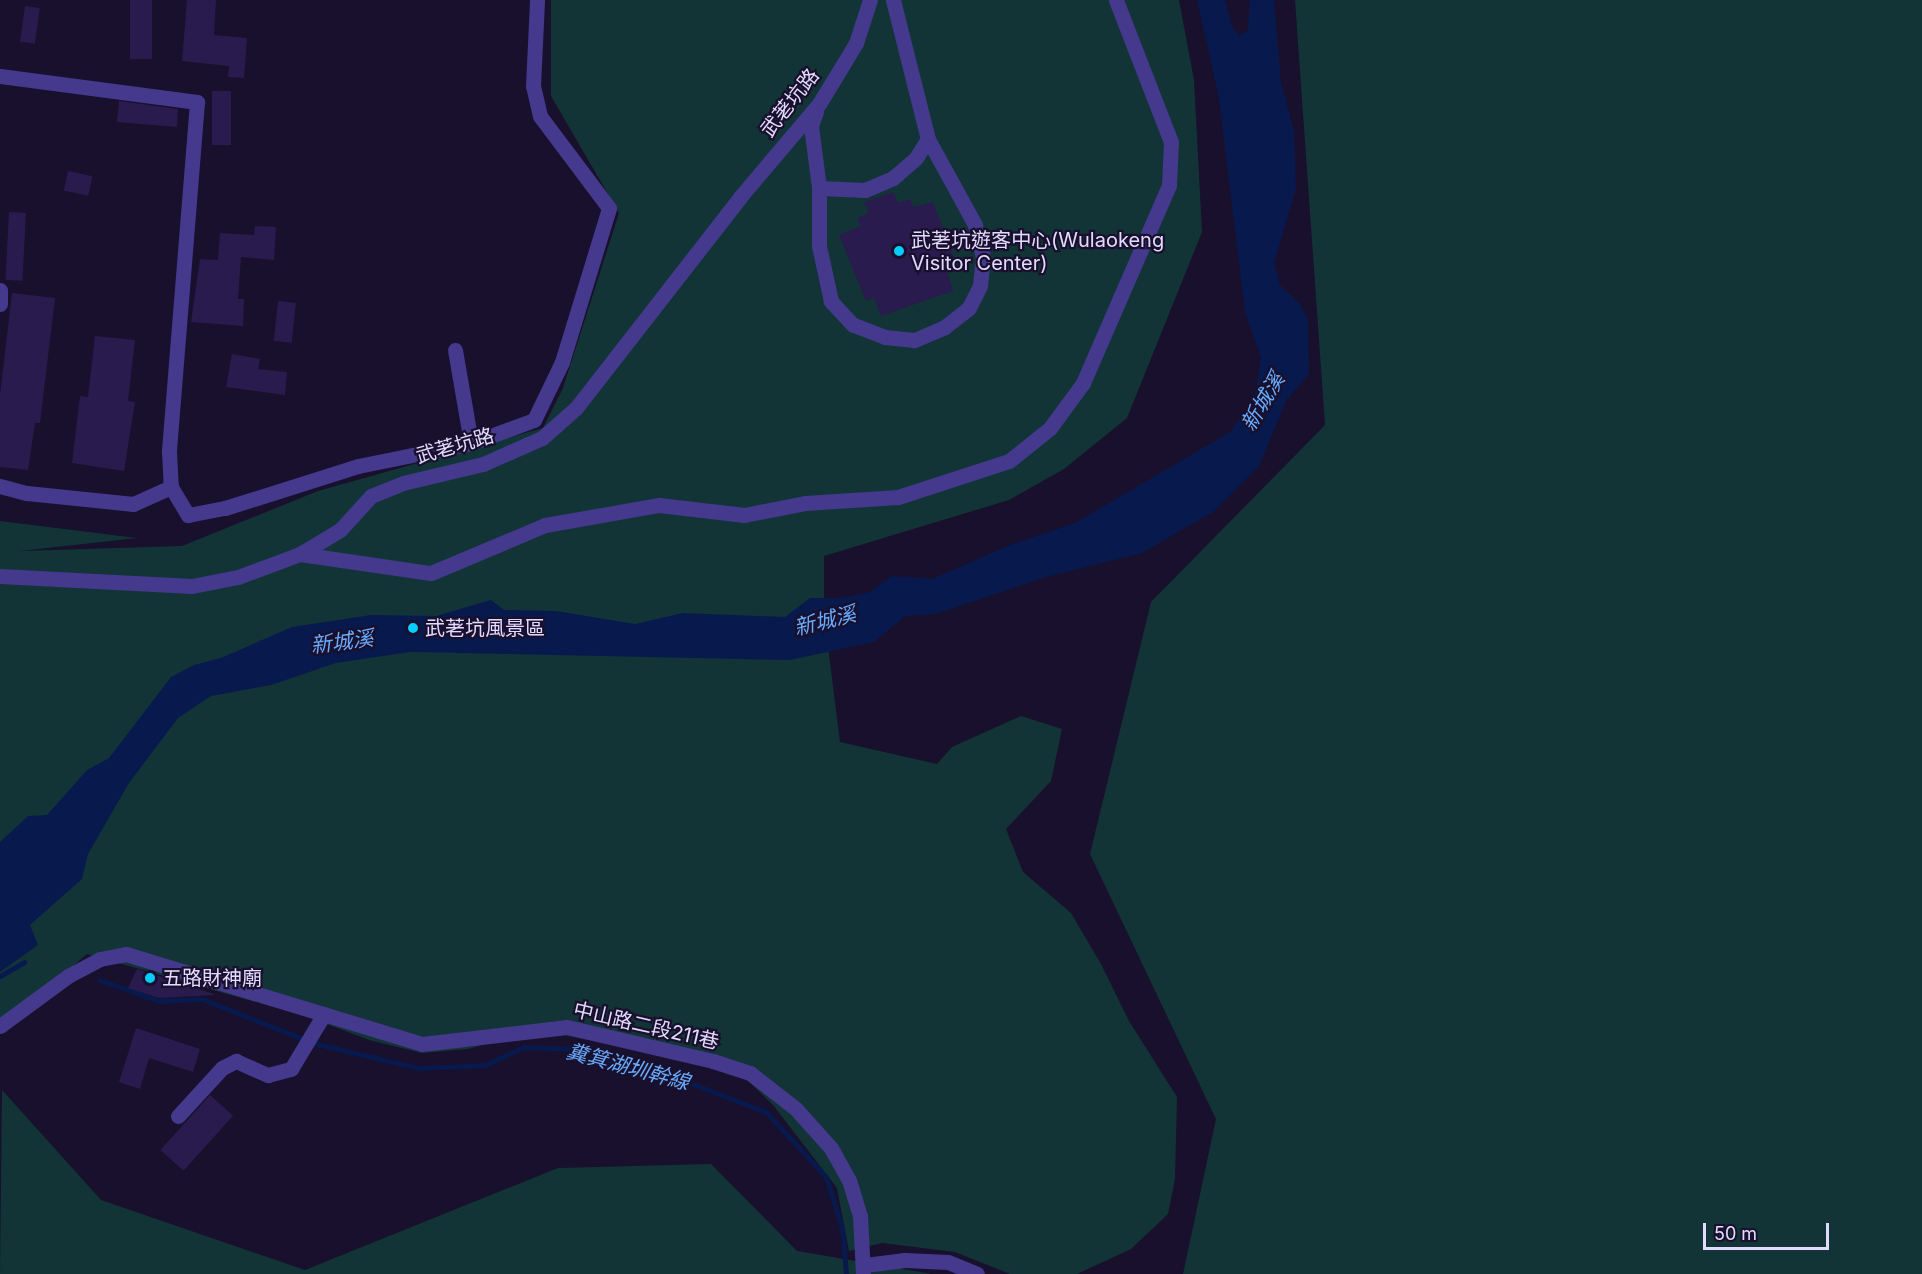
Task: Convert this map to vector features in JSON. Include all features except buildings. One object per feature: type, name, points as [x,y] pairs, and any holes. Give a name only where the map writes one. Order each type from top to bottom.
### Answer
[{"type":"street","points":[[0,76],[197,102],[169,452],[171,487],[188,515],[225,508],[358,466],[471,443],[534,420],[562,362],[609,208],[540,116],[533,86],[537,0]]},
{"type":"street","name":"武荖坑路","points":[[0,576],[192,586],[238,577],[300,554],[340,530],[371,496],[414,479],[483,464],[550,431],[576,408],[740,196],[819,104],[856,44],[870,0]]},
{"type":"street","points":[[819,104],[811,126],[819,188],[819,246],[831,302],[853,325],[885,337],[914,340],[945,327],[969,308],[980,286],[983,257],[975,225],[928,139],[893,0]]},
{"type":"street","points":[[300,554],[431,573],[545,525],[659,505],[744,515],[805,503],[898,496],[1009,461],[1050,429],[1083,383],[1169,185],[1171,142],[1116,0]]},
{"type":"street","points":[[819,188],[865,190],[893,178],[916,158],[928,139]]},
{"type":"street","points":[[0,290],[0,304]]},
{"type":"street","points":[[455,350],[471,443]]},
{"type":"street","points":[[0,486],[27,493],[133,504],[171,487]]},
{"type":"street","name":"中山路二段211巷","points":[[0,1026],[68,976],[100,959],[126,954],[320,1021],[422,1044],[567,1027],[750,1073],[796,1109],[831,1148],[849,1180],[857,1207],[864,1269]]},
{"type":"street","points":[[178,1116],[222,1068],[236,1061],[268,1075],[291,1069],[320,1021]]},
{"type":"street","points":[[864,1269],[905,1260],[948,1262],[977,1274]]},
{"type":"green space","name":"武荖坑風景區","points":[[551,0],[1179,0],[1194,80],[1202,232],[1127,418],[1064,469],[1009,500],[824,556],[824,615],[840,742],[937,764],[952,747],[1021,716],[1062,729],[1051,781],[1006,829],[1023,872],[1071,913],[1101,964],[1129,1021],[1177,1097],[1175,1179],[1168,1214],[1131,1249],[1077,1274],[1010,1274],[955,1252],[882,1243],[849,1251],[837,1188],[773,1105],[744,1077],[682,1059],[564,1035],[525,1033],[468,1049],[422,1053],[369,1040],[308,1017],[87,954],[0,1030],[0,521],[137,538],[20,551],[182,546],[318,491],[543,428],[563,388],[619,213],[551,96]]},
{"type":"green space","points":[[1295,0],[1922,0],[1922,1274],[1183,1274],[1216,1119],[1090,854],[1151,602],[1325,425]]},
{"type":"green space","points":[[2,1090],[101,1200],[305,1270],[558,1168],[711,1164],[797,1251],[932,1274],[0,1274]]},
{"type":"water","name":"新城溪","points":[[1197,0],[1225,0],[1232,26],[1239,36],[1248,30],[1250,0],[1274,0],[1281,82],[1294,132],[1296,189],[1274,263],[1280,285],[1301,305],[1308,319],[1309,374],[1286,401],[1259,466],[1213,512],[1142,553],[1046,577],[936,614],[905,616],[874,642],[790,660],[410,652],[336,663],[271,685],[211,696],[178,718],[129,783],[88,854],[82,879],[30,925],[38,945],[0,972],[0,842],[28,816],[47,815],[87,770],[109,758],[171,677],[194,665],[221,658],[292,627],[371,615],[436,616],[491,600],[504,610],[556,611],[635,624],[683,613],[785,617],[810,598],[843,598],[870,592],[891,576],[932,579],[1010,545],[1075,523],[1230,432],[1255,396],[1261,358],[1245,312],[1219,98]]},
{"type":"waterway","name":"糞箕湖圳幹線","points":[[0,976],[24,962]]},
{"type":"waterway","name":"糞箕湖圳幹線","points":[[100,980],[159,1001],[202,999],[313,1043],[419,1068],[485,1065],[524,1047],[576,1049],[626,1068],[693,1084],[766,1112],[826,1177],[842,1228],[846,1274]]},
{"type":"place","name":"武荖坑遊客中心(Wulaokeng Visitor Center)","points":[[899,251]]},
{"type":"place","name":"武荖坑風景區","points":[[413,628]]},
{"type":"place","name":"五路財神廟","points":[[150,978]]}]
